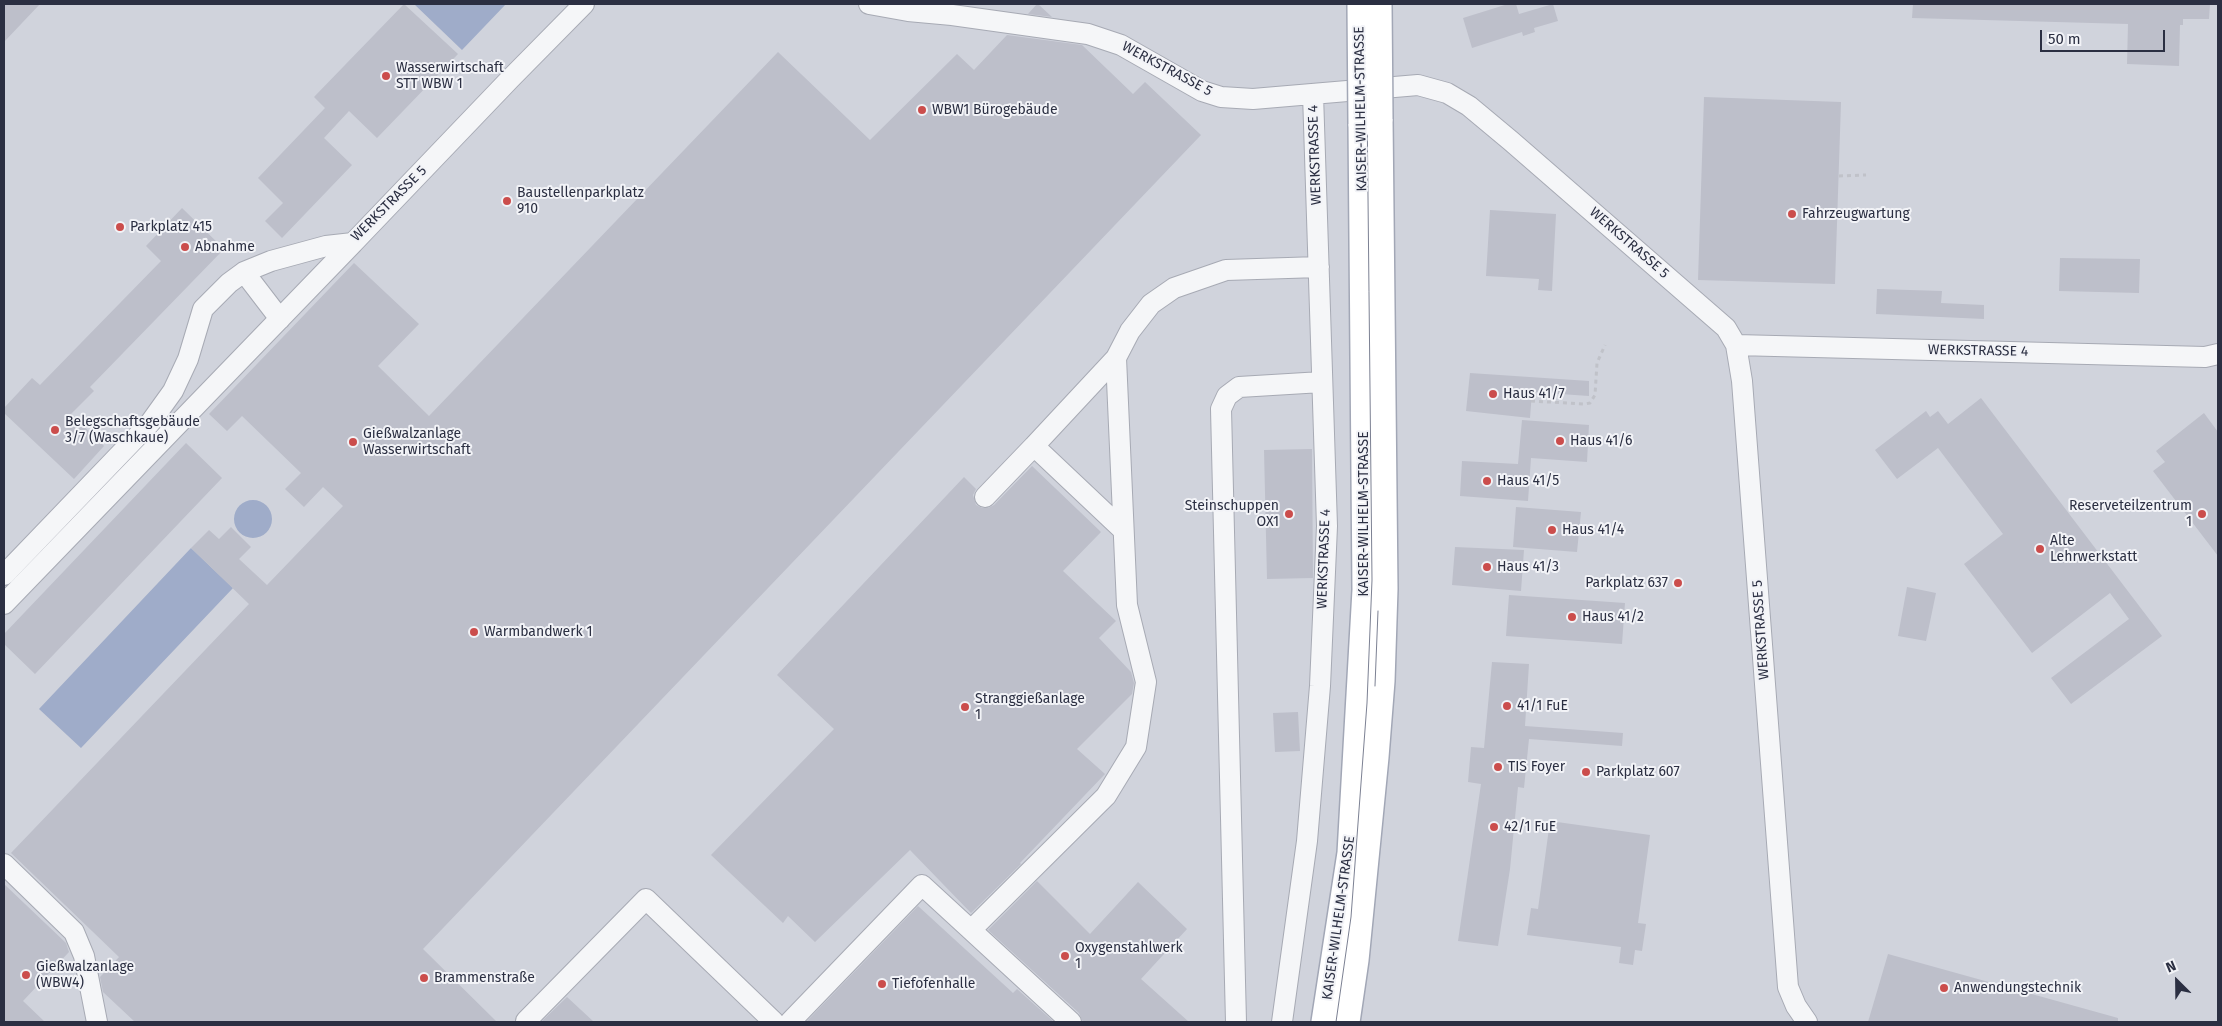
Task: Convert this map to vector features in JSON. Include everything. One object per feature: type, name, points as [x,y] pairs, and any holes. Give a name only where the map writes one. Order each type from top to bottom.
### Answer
[{"type":"main road","name":"KAISER-WILHELM-STRASSE","points":[[1347,1022],[1356,960],[1376,757],[1382,681],[1385,589],[1370,121],[1360,4]]},
{"type":"main road","name":"KAISER-WILHELM-STRASSE","points":[[1324,1022],[1350,853],[1364,600],[1370,121],[1379,4]]},
{"type":"lane","name":"WERKSTRASSE 5","points":[[4,575],[150,423],[173,391],[188,359],[203,309],[229,283],[244,272],[272,261],[326,246],[353,243],[584,4]]},
{"type":"lane","name":"WERKSTRASSE 5","points":[[869,4],[908,11],[952,15],[1088,34],[1121,45],[1202,91],[1222,97],[1253,99],[1418,85],[1447,93],[1468,106],[1511,141],[1726,328],[1736,345],[1742,381],[1788,987],[1796,1006],[1807,1022]]},
{"type":"lane","name":"WERKSTRASSE 4","points":[[1282,1022],[1307,841],[1320,686],[1327,526],[1313,94]]},
{"type":"lane","points":[[4,604],[353,243]]},
{"type":"lane","points":[[985,497],[1116,358],[1130,331],[1151,304],[1174,288],[1226,270],[1319,267]]},
{"type":"lane","points":[[244,272],[280,319]]},
{"type":"lane","name":"WERKSTRASSE 4","points":[[1736,345],[2205,357],[2218,354]]},
{"type":"lane","points":[[971,930],[1106,796],[1136,747],[1146,682],[1127,605],[1116,358]]},
{"type":"lane","points":[[1236,1022],[1221,409],[1227,396],[1240,387],[1322,382]]},
{"type":"lane","points":[[1034,446],[1123,530]]},
{"type":"lane","points":[[4,864],[74,932],[84,956],[97,1022]]},
{"type":"lane","points":[[790,1022],[922,885],[1071,1022]]},
{"type":"lane","points":[[526,1020],[646,899],[774,1022]]},
{"type":"path","points":[[1839,176],[1866,176]]},
{"type":"path","points":[[1531,401],[1590,403],[1595,395],[1597,363],[1605,345]]},
{"type":"shaded area","points":[[4,4],[2218,4],[2218,1022],[4,1022]]},
{"type":"water","points":[[414,4],[506,4],[462,50]]},
{"type":"water","points":[[253,500],[267,505],[272,519],[267,533],[253,538],[239,533],[234,519],[239,505]]},
{"type":"water","points":[[191,548],[233,588],[81,748],[39,709]]},
{"type":"building","points":[[4,4],[40,4],[4,42]]},
{"type":"building","name":"Wasserwirtschaft STT WBW 1","points":[[404,4],[458,54],[377,138],[349,111],[324,138],[352,165],[282,238],[265,221],[283,203],[258,178],[325,108],[314,97]]},
{"type":"building","points":[[1038,4],[1052,17],[1028,14]]},
{"type":"building","points":[[1508,4],[1516,4],[1519,14],[1553,4],[1558,21],[1534,28],[1535,32],[1523,36],[1522,32],[1472,48],[1463,18]]},
{"type":"building","points":[[1913,4],[2210,4],[2209,19],[2183,19],[2183,25],[2180,25],[2179,66],[2127,64],[2128,24],[1912,18]]},
{"type":"building","name":"Warmbandwerk 1","points":[[1007,35],[1082,45],[1133,94],[1145,82],[1201,135],[423,949],[497,1022],[135,1022],[103,992],[100,977],[119,957],[11,853],[249,604],[191,548],[209,530],[219,539],[231,527],[251,547],[239,559],[267,585],[343,506],[323,487],[304,507],[285,489],[301,473],[242,416],[227,431],[209,414],[354,263],[419,324],[378,366],[429,416],[778,52],[870,140],[957,54],[974,70]]},
{"type":"building","points":[[1704,97],[1841,102],[1835,284],[1698,280]]},
{"type":"building","points":[[182,208],[224,249],[90,387],[94,391],[71,414],[104,446],[74,479],[4,413],[4,408],[32,378],[40,385],[161,261],[146,246]]},
{"type":"building","points":[[1490,210],[1556,214],[1552,291],[1538,290],[1539,279],[1486,276]]},
{"type":"building","points":[[2060,258],[2140,259],[2139,293],[2059,291]]},
{"type":"building","points":[[1877,289],[1942,291],[1941,303],[1984,305],[1984,319],[1876,314]]},
{"type":"building","points":[[1470,373],[1589,381],[1589,396],[1532,392],[1530,418],[1466,411]]},
{"type":"building","name":"Alte Lehrwerkstatt","points":[[1981,398],[2162,636],[2071,704],[2051,678],[2129,619],[2110,593],[2032,653],[1964,564],[2003,534],[1938,448],[1897,479],[1875,450],[1926,411],[1930,417],[1938,411],[1948,424]]},
{"type":"building","name":"Reserveteilzentrum 1","points":[[2204,413],[2218,432],[2218,556],[2153,471],[2165,462],[2156,451]]},
{"type":"building","points":[[1522,420],[1589,425],[1587,462],[1531,458],[1528,501],[1460,496],[1462,461],[1518,464]]},
{"type":"building","points":[[186,443],[222,478],[35,674],[4,644],[4,634]]},
{"type":"building","name":"Steinschuppen OX1","points":[[1312,449],[1313,578],[1267,579],[1264,450]]},
{"type":"building","name":"Stranggießanlage 1","points":[[1032,466],[1101,532],[1063,571],[1116,621],[1099,638],[1131,672],[1134,683],[1132,694],[1077,749],[1105,774],[1021,864],[971,913],[910,850],[815,942],[788,916],[783,923],[711,855],[834,729],[777,675],[964,477],[976,489],[973,495],[976,505],[988,508],[994,505]]},
{"type":"building","name":"Haus 41/4","points":[[1516,507],[1581,512],[1577,552],[1513,547]]},
{"type":"building","name":"Haus 41/3","points":[[1455,547],[1524,550],[1521,591],[1452,585]]},
{"type":"building","points":[[1907,587],[1936,593],[1926,641],[1898,636]]},
{"type":"building","name":"Haus 41/2","points":[[1509,595],[1625,603],[1622,644],[1506,636]]},
{"type":"building","points":[[1492,662],[1529,664],[1525,726],[1623,733],[1622,746],[1529,739],[1524,788],[1518,787],[1510,869],[1498,946],[1458,941],[1481,784],[1468,782],[1471,747],[1484,748]]},
{"type":"building","points":[[1298,712],[1300,751],[1275,752],[1273,713]]},
{"type":"building","points":[[1550,821],[1650,835],[1638,923],[1646,924],[1642,951],[1635,950],[1633,965],[1619,963],[1621,947],[1527,935],[1531,908],[1538,909]]},
{"type":"building","name":"Oxygenstahlwerk 1","points":[[1037,881],[1090,934],[1138,882],[1187,929],[1141,979],[1189,1022],[1083,1022],[1079,1013],[988,930]]},
{"type":"building","name":"Gießwalzanlage (WBW4)","points":[[4,884],[66,943],[69,952],[23,1001],[45,1022],[4,1022]]},
{"type":"building","points":[[918,906],[1013,993],[1017,989],[1054,1022],[806,1022]]},
{"type":"building","name":"Anwendungstechnik","points":[[1888,954],[2118,1018],[2118,1022],[1868,1022]]},
{"type":"building","name":"Brammenstraße","points":[[567,997],[594,1022],[541,1022]]},
{"type":"tram line","points":[[1336,1022],[1351,917],[1367,703],[1372,580],[1366,4]]},
{"type":"tram line","points":[[1375,686],[1378,611]]},
{"type":"place","name":"Wasserwirtschaft STT WBW 1","points":[[386,76]]},
{"type":"place","name":"WBW1 Bürogebäude","points":[[922,110]]},
{"type":"place","name":"Baustellenparkplatz 910","points":[[507,201]]},
{"type":"place","name":"Fahrzeugwartung","points":[[1792,214]]},
{"type":"place","name":"Parkplatz 415","points":[[120,227]]},
{"type":"place","name":"Abnahme","points":[[185,247]]},
{"type":"place","name":"Haus 41/7","points":[[1493,394]]},
{"type":"place","name":"Belegschaftsgebäude 3/7 (Waschkaue)","points":[[55,430]]},
{"type":"place","name":"Haus 41/6","points":[[1560,441]]},
{"type":"place","name":"Gießwalzanlage Wasserwirtschaft","points":[[353,442]]},
{"type":"place","name":"Haus 41/5","points":[[1487,481]]},
{"type":"place","name":"Steinschuppen OX1","points":[[1289,514]]},
{"type":"place","name":"Reserveteilzentrum 1","points":[[2202,514]]},
{"type":"place","name":"Haus 41/4","points":[[1552,530]]},
{"type":"place","name":"Alte Lehrwerkstatt","points":[[2040,549]]},
{"type":"place","name":"Haus 41/3","points":[[1487,567]]},
{"type":"place","name":"Parkplatz 637","points":[[1678,583]]},
{"type":"place","name":"Haus 41/2","points":[[1572,617]]},
{"type":"place","name":"Warmbandwerk 1","points":[[474,632]]},
{"type":"place","name":"41/1 FuE","points":[[1507,706]]},
{"type":"place","name":"Stranggießanlage 1","points":[[965,707]]},
{"type":"place","name":"TIS Foyer","points":[[1498,767]]},
{"type":"place","name":"Parkplatz 607","points":[[1586,772]]},
{"type":"place","name":"42/1 FuE","points":[[1494,827]]},
{"type":"place","name":"Oxygenstahlwerk 1","points":[[1065,956]]},
{"type":"place","name":"Gießwalzanlage (WBW4)","points":[[26,975]]},
{"type":"place","name":"Brammenstraße","points":[[424,978]]},
{"type":"place","name":"Tiefofenhalle","points":[[882,984]]},
{"type":"place","name":"Anwendungstechnik","points":[[1944,988]]}]
